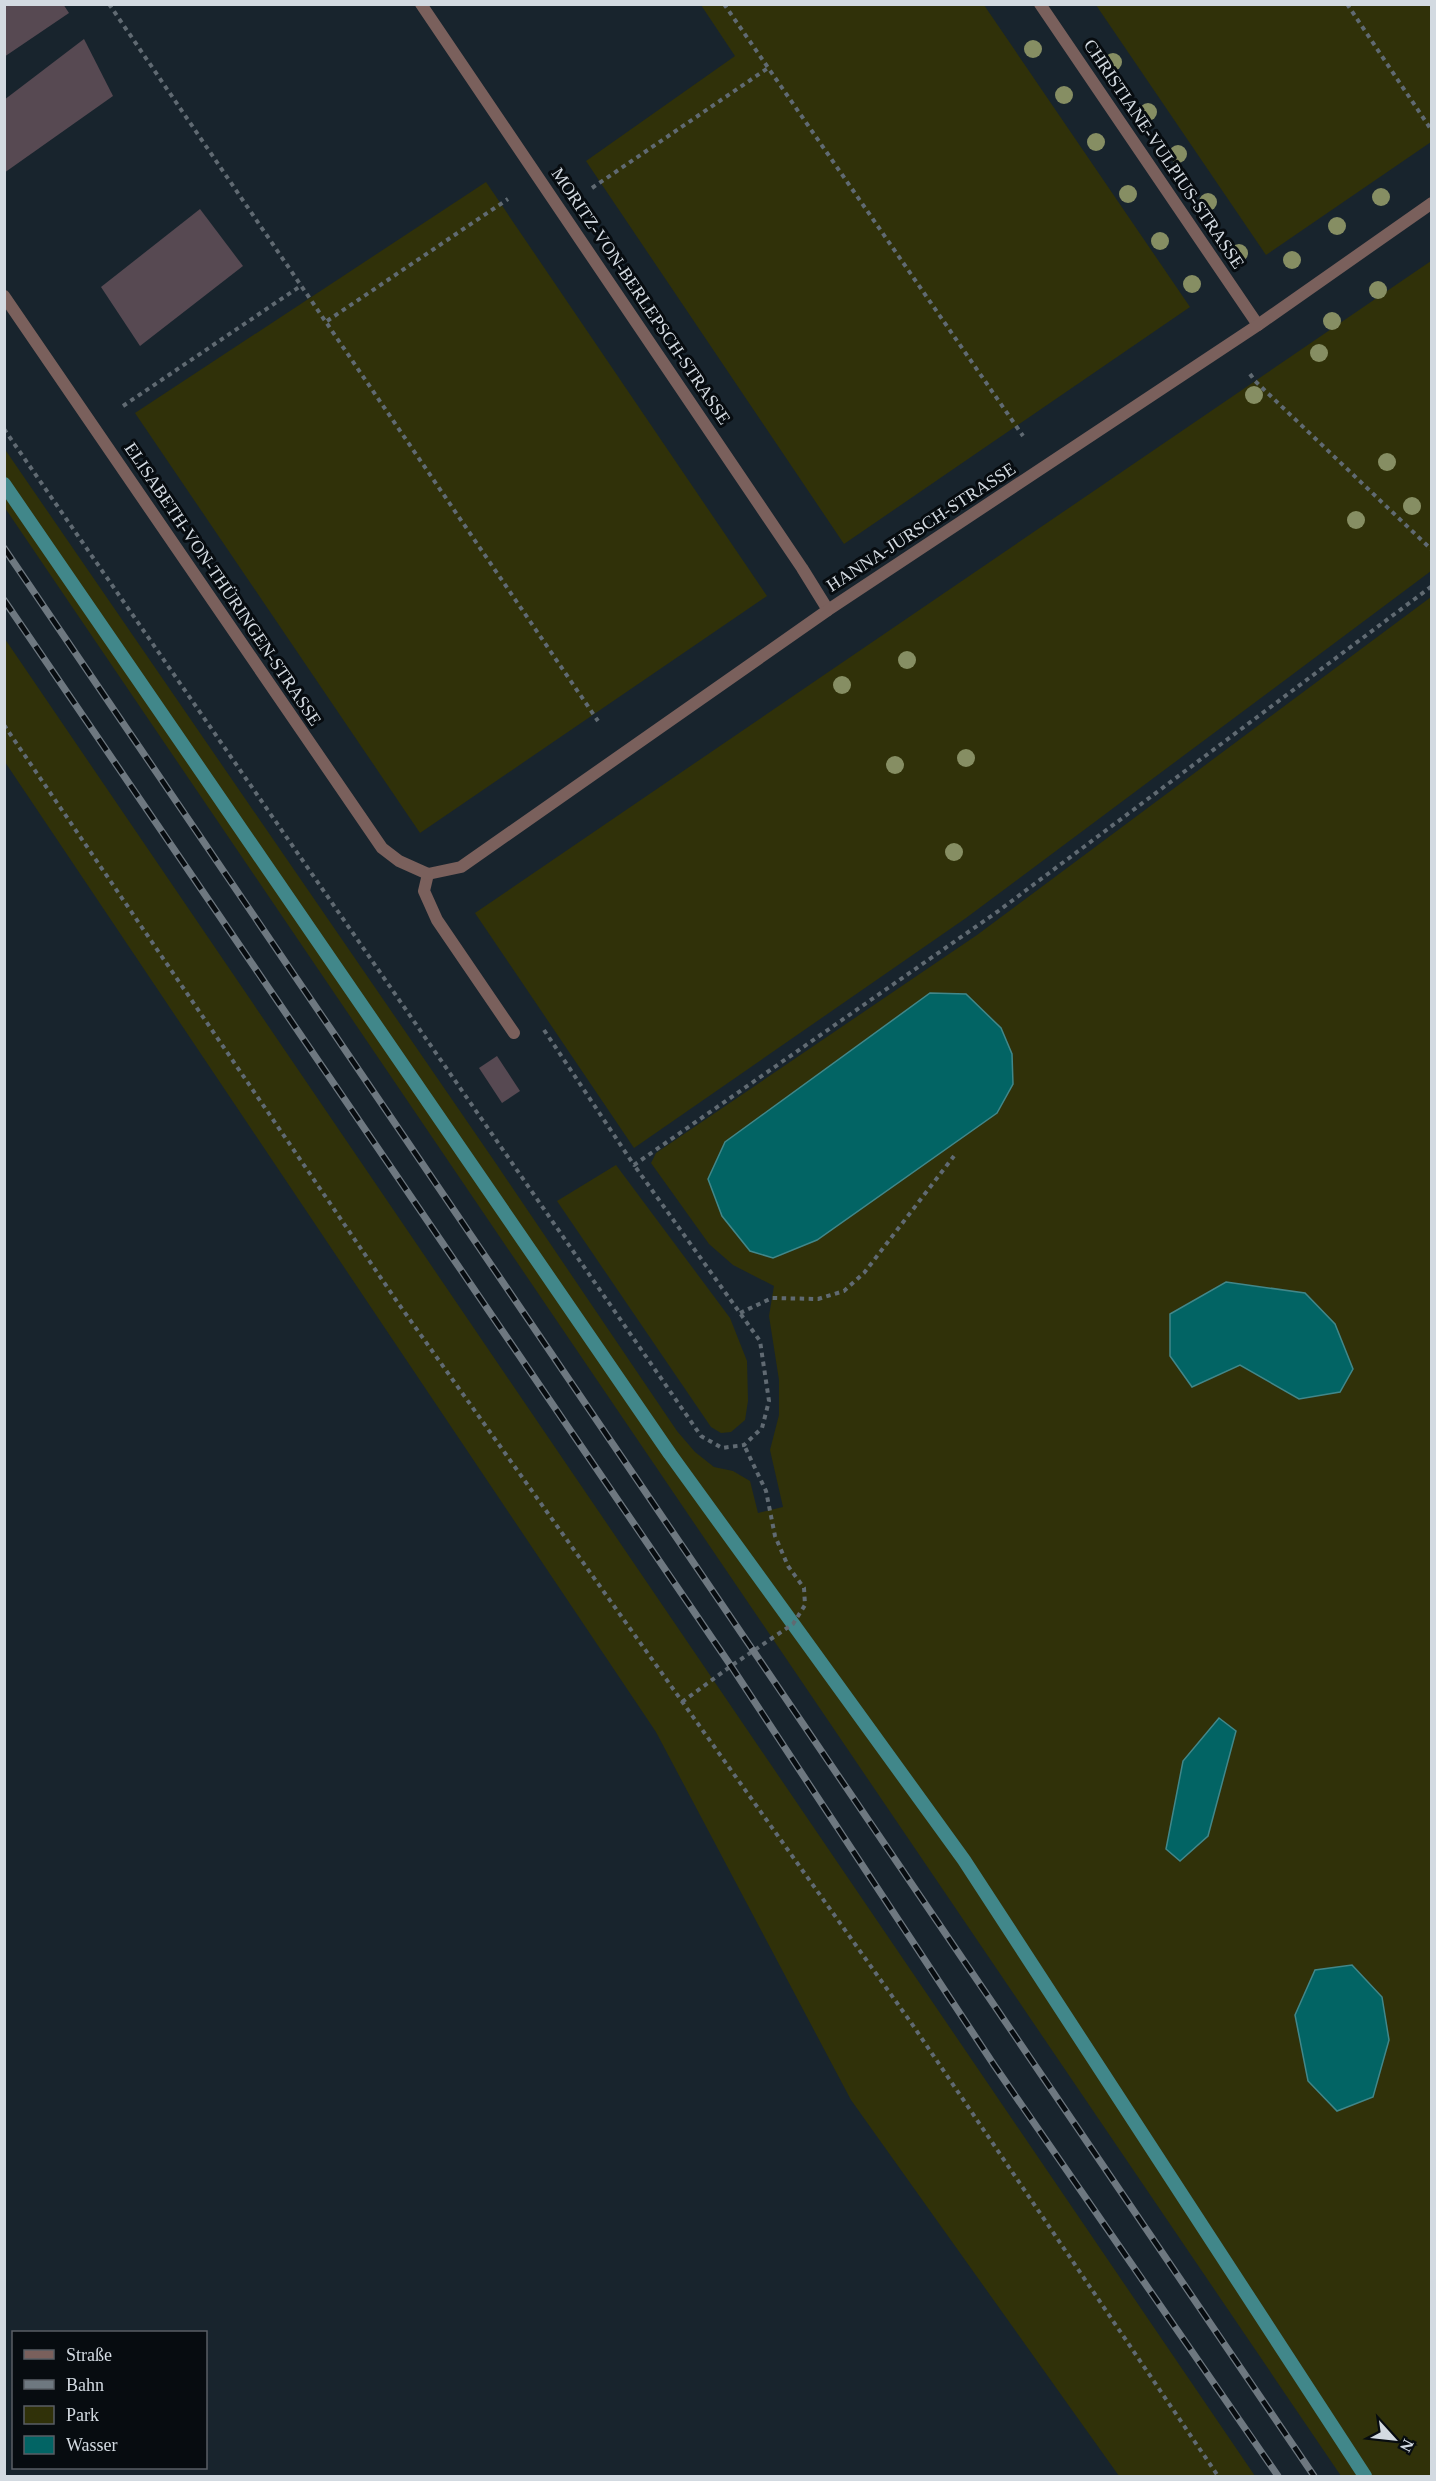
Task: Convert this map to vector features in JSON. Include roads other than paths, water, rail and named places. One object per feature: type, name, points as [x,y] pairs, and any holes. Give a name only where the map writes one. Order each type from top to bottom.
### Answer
[{"type":"street","name":"MORITZ-VON-BERLEPSCH-STRASSE","points":[[421,4],[828,610]]},
{"type":"street","name":"CHRISTIANE-VULPIUS-STRASSE","points":[[1040,4],[1258,325]]},
{"type":"street","name":"HANNA-JURSCH-STRASSE","points":[[428,874],[460,867],[828,610],[1258,325],[1431,203]]},
{"type":"street","name":"ELISABETH-VON-THÜRINGEN-STRASSE","points":[[4,296],[382,848],[399,861],[428,874]]},
{"type":"street","points":[[428,874],[424,891],[437,920],[514,1033]]},
{"type":"water","points":[[930,993],[966,994],[1001,1028],[1012,1054],[1013,1084],[997,1113],[817,1240],[773,1258],[750,1251],[722,1216],[708,1179],[725,1142]]},
{"type":"water","points":[[1226,1282],[1305,1293],[1335,1324],[1353,1369],[1340,1392],[1299,1399],[1240,1365],[1192,1387],[1170,1356],[1170,1314]]},
{"type":"water","points":[[1219,1718],[1236,1731],[1208,1836],[1180,1861],[1166,1849],[1183,1761]]},
{"type":"water","points":[[1352,1965],[1382,1997],[1389,2040],[1373,2097],[1337,2111],[1308,2081],[1295,2015],[1315,1970]]},
{"type":"waterway","points":[[4,484],[670,1454],[964,1860],[1365,2476]]},
{"type":"railway","points":[[4,548],[1314,2476]]},
{"type":"railway","points":[[4,600],[731,1666],[994,2065],[1278,2476]]}]
